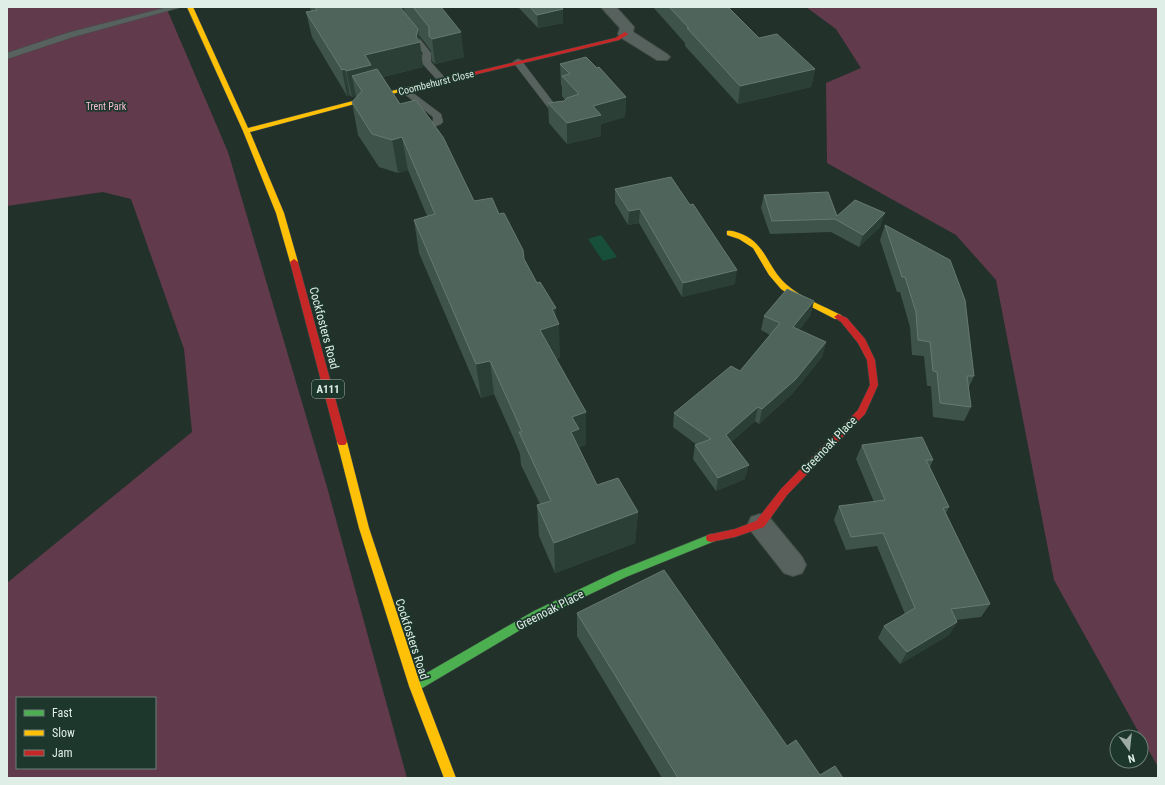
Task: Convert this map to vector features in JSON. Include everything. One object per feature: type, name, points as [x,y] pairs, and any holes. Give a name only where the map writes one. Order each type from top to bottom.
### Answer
[{"type":"street","name":"Cockfosters Road","points":[[190,7],[246,131],[280,213],[311,322],[364,528],[415,686],[450,778]]},
{"type":"street","points":[[608,7],[627,27],[625,34],[662,57]]},
{"type":"street","name":"Coombehurst Close","points":[[246,131],[442,80],[611,40],[625,34]]},
{"type":"street","name":"Greenoak Place","points":[[415,686],[538,614],[615,578],[712,538],[735,533],[760,524],[784,492],[862,412],[874,385],[871,360],[862,341],[844,320],[795,295],[778,281],[763,255],[750,241],[742,236],[730,233]]},
{"type":"street","points":[[760,524],[793,565]]},
{"type":"lane","points":[[7,56],[70,34],[178,7]]},
{"type":"lane","points":[[407,28],[427,53],[426,62],[442,80]]},
{"type":"lane","points":[[518,62],[561,118]]},
{"type":"lane","points":[[405,90],[438,116],[438,122],[421,129]]},
{"type":"green space","name":"Trent Park","points":[[7,7],[166,7],[228,152],[327,487],[407,778],[7,778],[7,583],[192,432],[184,349],[131,199],[103,192],[7,206]]},
{"type":"green space","points":[[806,7],[1158,7],[1158,767],[1149,751],[1149,729],[1137,729],[1054,580],[996,280],[956,235],[827,163],[826,83],[861,68],[836,29]]},
{"type":"shaded area","points":[[601,235],[617,257],[603,261],[588,239]]},
{"type":"building","points":[[315,7],[400,7],[418,29],[416,37],[420,42],[365,55],[371,65],[346,71],[345,69],[342,70],[306,12],[317,10]]},
{"type":"building","points":[[413,7],[441,7],[461,32],[432,39],[429,36],[429,27]]},
{"type":"building","points":[[530,7],[561,7],[563,9],[537,15]]},
{"type":"building","points":[[669,7],[728,7],[759,38],[777,34],[815,69],[740,86]]},
{"type":"building","points":[[586,57],[597,68],[599,67],[626,97],[593,106],[601,115],[567,123],[548,103],[564,101],[567,98],[579,94],[562,76],[570,74],[560,64]]},
{"type":"building","points":[[377,69],[400,104],[416,100],[443,137],[474,201],[492,198],[499,214],[504,213],[523,250],[524,259],[537,283],[540,282],[556,308],[552,309],[559,324],[540,330],[586,412],[572,417],[579,429],[571,432],[597,485],[618,478],[638,512],[554,543],[537,505],[551,501],[519,432],[522,432],[490,361],[476,364],[414,220],[435,214],[402,137],[392,140],[372,134],[352,102],[362,91],[352,76]]},
{"type":"building","points":[[671,177],[690,205],[693,204],[737,270],[683,283],[640,209],[629,211],[615,189]]},
{"type":"building","points":[[828,192],[837,216],[855,200],[885,213],[863,235],[835,219],[772,221],[764,195]]},
{"type":"building","points":[[885,225],[950,260],[965,300],[974,376],[967,376],[971,407],[940,403],[937,372],[933,371],[930,342],[918,340],[916,312],[905,277],[902,277]]},
{"type":"building","points":[[787,289],[814,301],[793,327],[826,342],[796,379],[762,409],[758,407],[726,435],[749,465],[718,478],[695,445],[711,439],[674,413],[731,366],[740,371],[780,323],[764,316]]},
{"type":"building","points":[[922,437],[933,460],[926,460],[949,507],[943,508],[990,604],[951,609],[957,622],[907,652],[884,626],[915,608],[883,533],[851,537],[839,506],[885,500],[862,445]]},
{"type":"building","points":[[664,570],[787,746],[796,740],[820,775],[835,766],[843,778],[678,778],[577,613]]},
{"type":"traffic: fast","points":[[415,686],[538,614],[622,574],[711,538]]},
{"type":"traffic: slow","points":[[190,7],[246,131],[280,213],[294,262]]},
{"type":"traffic: slow","points":[[246,131],[415,87]]},
{"type":"traffic: slow","points":[[730,233],[750,241],[756,246],[772,273],[784,287],[806,302],[838,317]]},
{"type":"traffic: slow","points":[[342,442],[364,528],[415,686],[450,778]]},
{"type":"traffic: jam","points":[[415,87],[617,39],[625,34]]},
{"type":"traffic: jam","points":[[294,262],[342,442]]},
{"type":"traffic: jam","points":[[711,538],[735,533],[760,524],[784,492],[862,412],[874,385],[871,360],[862,341],[844,320],[838,317]]}]
